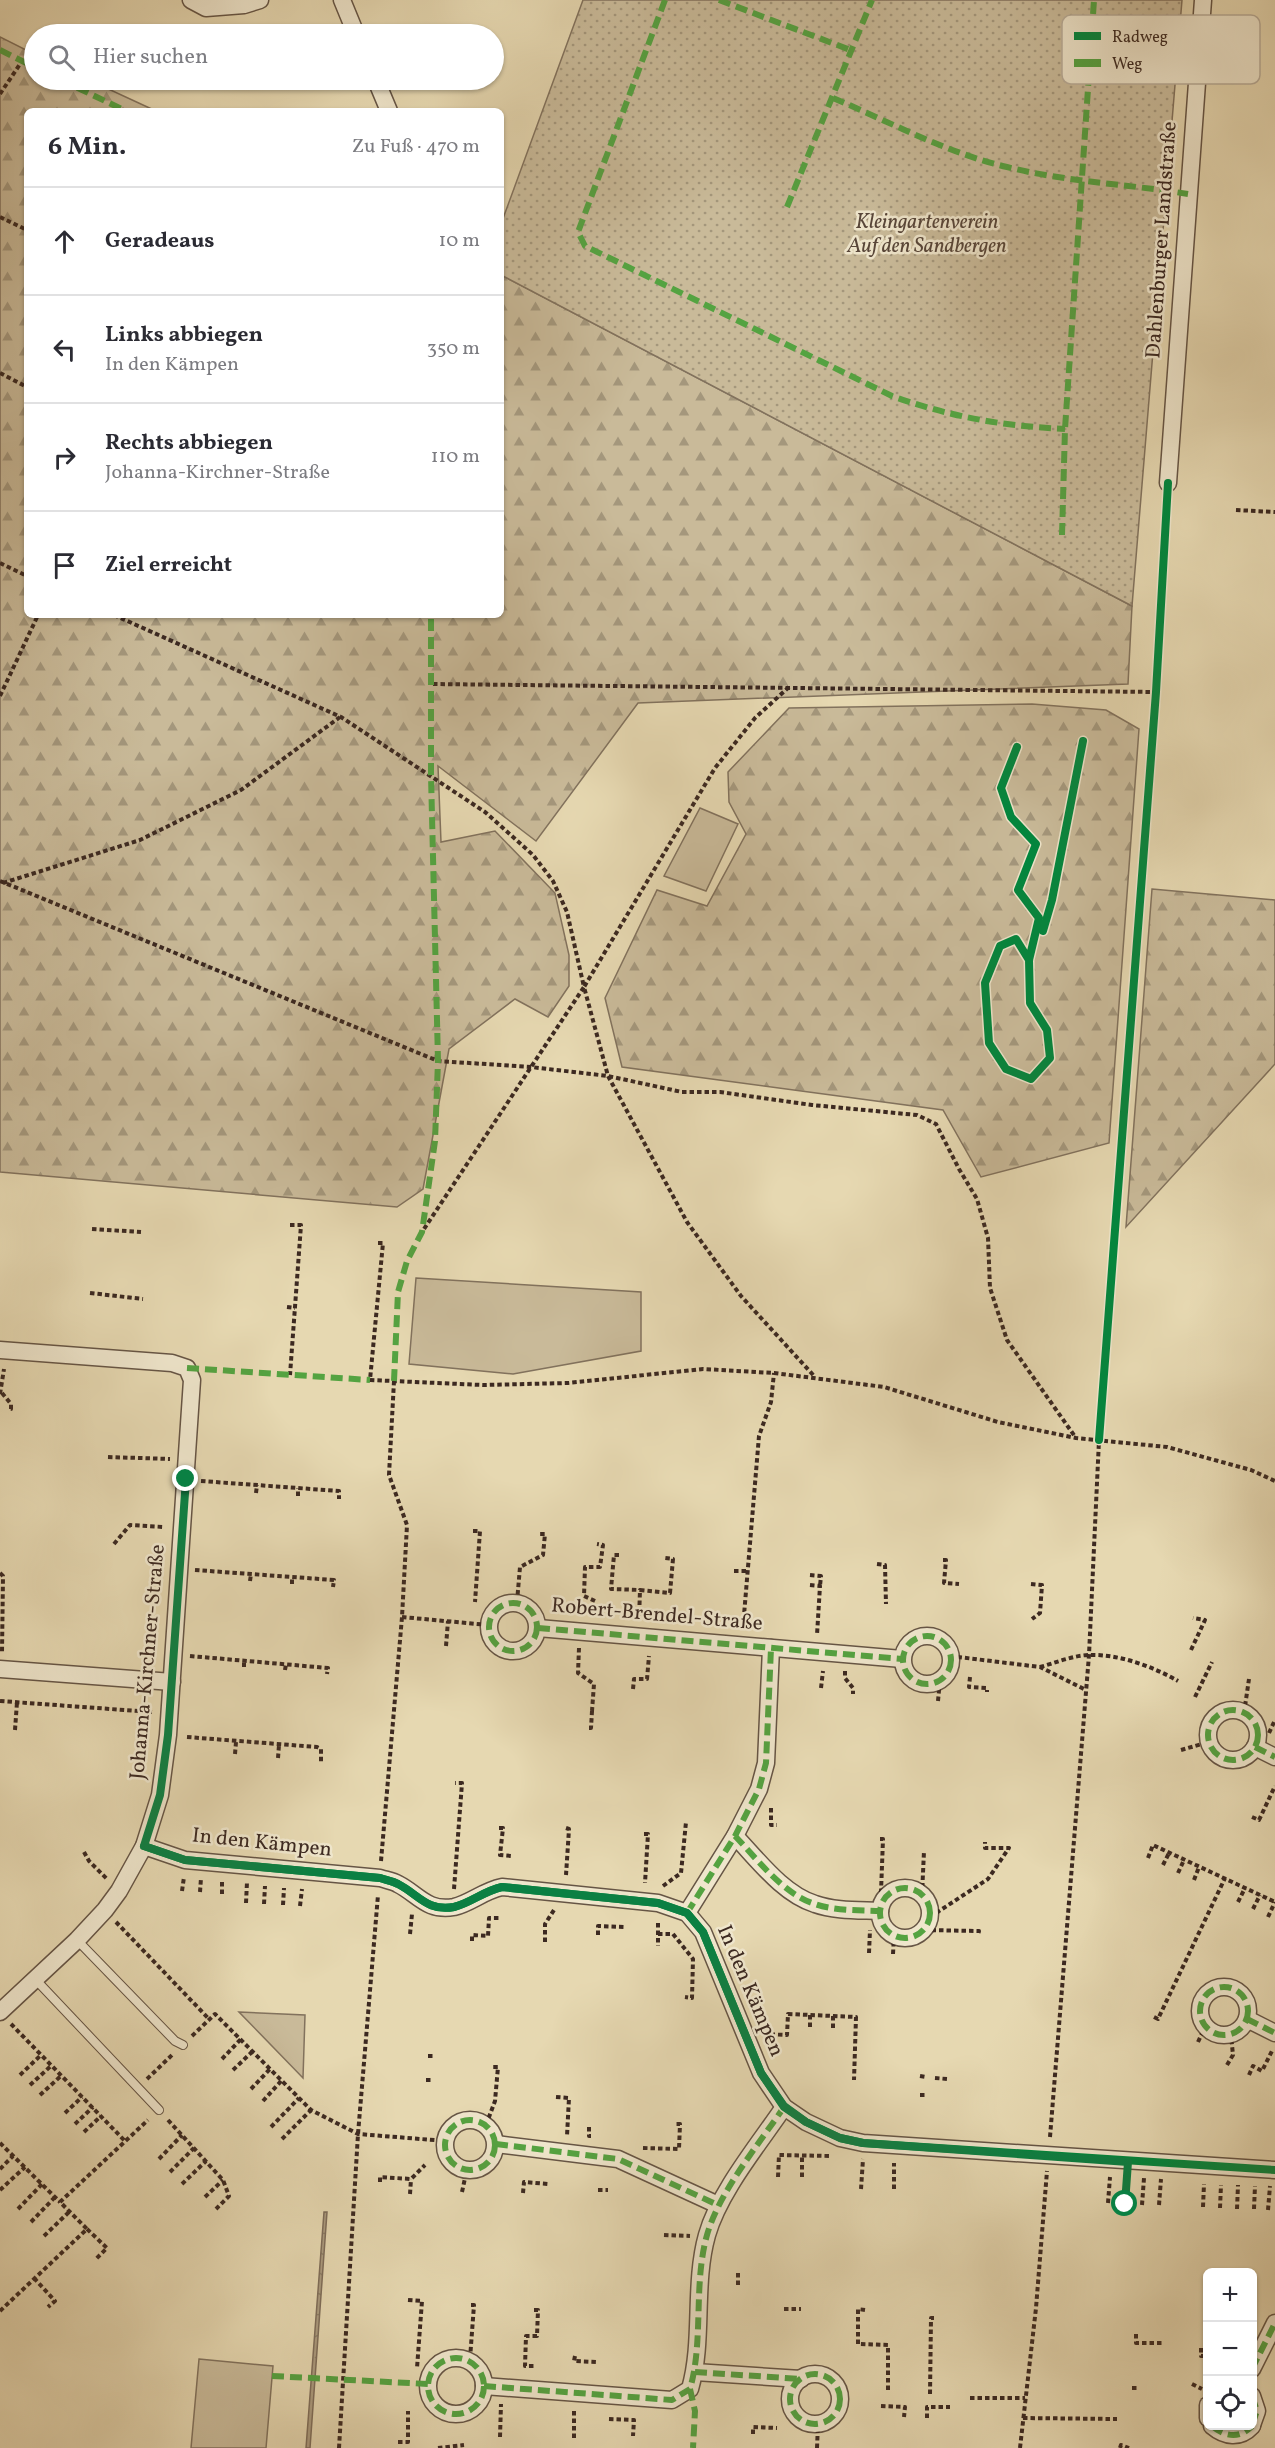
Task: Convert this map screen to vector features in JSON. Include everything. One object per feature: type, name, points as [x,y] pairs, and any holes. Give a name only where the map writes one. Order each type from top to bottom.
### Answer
[{"type":"street","points":[[191,0],[206,8],[244,5],[260,0]]},
{"type":"street","points":[[342,0],[352,24]]},
{"type":"street","name":"Dahlenburger Landstraße","points":[[1202,15],[1203,0]]},
{"type":"street","name":"Dahlenburger Landstraße","points":[[1168,483],[1197,84]]},
{"type":"street","points":[[380,90],[388,108]]},
{"type":"street","name":"Johanna-Kirchner-Straße","points":[[3,1350],[172,1363],[187,1368],[192,1380],[170,1713],[160,1795],[144,1846],[119,1891],[105,1910],[4,2016]]},
{"type":"street","points":[[488,1625],[495,1610],[509,1602],[517,1602]]},
{"type":"street","name":"Robert-Brendel-Straße","points":[[488,1625],[494,1643],[504,1650],[515,1652],[527,1648],[535,1639],[538,1628],[535,1616],[528,1607],[517,1602]]},
{"type":"street","name":"Robert-Brendel-Straße","points":[[538,1628],[903,1659]]},
{"type":"street","points":[[930,1636],[942,1641],[950,1656],[949,1670],[940,1680],[927,1684],[914,1681],[905,1671],[903,1659],[907,1647],[917,1638],[930,1636]]},
{"type":"street","name":"Robert-Brendel-Straße","points":[[687,1913],[735,1836],[759,1789],[766,1763],[771,1648]]},
{"type":"street","points":[[1,1669],[172,1682]]},
{"type":"street","points":[[1234,1710],[1244,1713],[1254,1722],[1258,1734],[1256,1747],[1247,1756],[1234,1760],[1221,1757],[1213,1751],[1209,1742],[1209,1730],[1214,1719],[1234,1710]]},
{"type":"street","points":[[1256,1747],[1275,1757]]},
{"type":"street","points":[[735,1836],[773,1875],[804,1900],[834,1908],[880,1911]]},
{"type":"street","name":"In den Kämpen","points":[[144,1846],[185,1860],[380,1878],[399,1884],[426,1903],[441,1908],[468,1903],[489,1890],[502,1887],[644,1901],[658,1903],[687,1913],[703,1932],[761,2073],[784,2106],[806,2122],[840,2138],[863,2143],[1275,2170]]},
{"type":"street","points":[[909,1888],[922,1895],[929,1906],[927,1924],[910,1938],[894,1936],[886,1930],[881,1921],[880,1911],[885,1898],[896,1890],[909,1888]]},
{"type":"street","points":[[1230,1986],[1242,1993],[1248,2006],[1247,2019],[1241,2029],[1231,2035],[1202,2035],[1199,2005],[1205,1994],[1216,1987],[1230,1986]]},
{"type":"street","points":[[1247,2019],[1275,2033]]},
{"type":"street","points":[[484,2386],[672,2400],[690,2389],[695,2372],[706,2236],[718,2205],[784,2106]]},
{"type":"street","points":[[466,2120],[477,2120],[486,2125],[493,2133],[496,2144],[493,2156],[477,2169],[458,2166],[450,2159],[446,2141],[450,2130],[456,2124],[466,2120]]},
{"type":"street","points":[[496,2144],[627,2162],[718,2205]]},
{"type":"street","points":[[1257,2359],[1275,2323]]},
{"type":"street","points":[[695,2372],[801,2379]]},
{"type":"street","points":[[809,2374],[828,2377],[839,2391],[841,2398],[837,2412],[825,2422],[818,2424],[804,2421],[791,2406],[792,2391],[801,2379],[809,2374]]},
{"type":"street","points":[[1217,2430],[1228,2436],[1239,2435],[1246,2430]]},
{"type":"lane","points":[[77,1940],[175,2041],[183,2045]]},
{"type":"lane","points":[[36,1980],[159,2110]]},
{"type":"path","points":[[0,94],[22,61]]},
{"type":"path","points":[[0,217],[24,229]]},
{"type":"path","points":[[0,373],[24,385]]},
{"type":"path","points":[[1236,510],[1275,512]]},
{"type":"path","points":[[0,562],[24,574]]},
{"type":"path","points":[[0,696],[37,618]]},
{"type":"path","points":[[121,618],[341,717],[485,812],[533,855],[553,881],[567,912],[608,1076],[687,1222],[741,1296],[815,1377]]},
{"type":"path","points":[[433,684],[1156,692]]},
{"type":"path","points":[[422,1232],[584,987],[715,768],[755,718],[789,687]]},
{"type":"path","points":[[1,883],[140,840],[241,790],[341,717]]},
{"type":"path","points":[[1,883],[438,1061],[531,1067],[608,1076],[682,1092],[720,1092],[812,1105],[917,1115],[936,1124],[977,1199],[988,1238],[990,1288],[1008,1340],[1076,1438]]},
{"type":"path","points":[[290,1225],[302,1225],[290,1375]]},
{"type":"path","points":[[92,1229],[141,1232]]},
{"type":"path","points":[[378,1243],[383,1243],[374,1315],[370,1380],[483,1385],[568,1383],[703,1370],[815,1377],[884,1387],[998,1422],[1076,1438],[1167,1447],[1251,1470],[1275,1481]]},
{"type":"path","points":[[90,1293],[143,1299]]},
{"type":"path","points":[[286,1307],[295,1308]]},
{"type":"path","points":[[3,1350],[1,1394],[10,1404],[10,1409],[8,1409]]},
{"type":"path","points":[[742,1646],[759,1436],[771,1402],[774,1373]]},
{"type":"path","points":[[339,2448],[358,2134],[402,1617],[407,1525],[389,1475],[394,1381]]},
{"type":"path","points":[[1020,2448],[1036,2308],[1089,1655],[1099,1440]]},
{"type":"path","points":[[108,1457],[187,1460]]},
{"type":"path","points":[[186,1479],[339,1491],[339,1499]]},
{"type":"path","points":[[256,1493],[257,1485]]},
{"type":"path","points":[[298,1488],[298,1496]]},
{"type":"path","points":[[114,1544],[130,1525],[182,1527]]},
{"type":"path","points":[[473,1531],[480,1531],[475,1602]]},
{"type":"path","points":[[517,1602],[520,1567],[543,1555],[545,1534],[538,1534]]},
{"type":"path","points":[[595,1600],[584,1596],[585,1567],[600,1567],[603,1545],[597,1544]]},
{"type":"path","points":[[619,1555],[614,1555],[611,1589],[670,1593],[673,1559],[665,1558]]},
{"type":"path","points":[[943,1560],[946,1560],[944,1583],[959,1584]]},
{"type":"path","points":[[877,1564],[885,1565],[886,1604]]},
{"type":"path","points":[[180,1568],[334,1580],[333,1587]]},
{"type":"path","points":[[734,1570],[747,1571]]},
{"type":"path","points":[[0,1573],[3,1576],[1,1669]]},
{"type":"path","points":[[250,1581],[251,1574]]},
{"type":"path","points":[[810,1575],[821,1576],[816,1652]]},
{"type":"path","points":[[292,1577],[292,1584]]},
{"type":"path","points":[[1031,1584],[1042,1585],[1040,1612],[1032,1619]]},
{"type":"path","points":[[810,1585],[820,1586]]},
{"type":"path","points":[[633,1689],[634,1679],[647,1679],[640,1590]]},
{"type":"path","points":[[402,1617],[488,1625]]},
{"type":"path","points":[[1191,1650],[1205,1620],[1193,1618]]},
{"type":"path","points":[[446,1646],[447,1621]]},
{"type":"path","points":[[580,1631],[578,1673],[594,1684],[591,1728],[589,1728]]},
{"type":"path","points":[[174,1654],[327,1668],[327,1674]]},
{"type":"path","points":[[1040,1667],[1089,1655],[1131,1661],[1160,1671],[1178,1681]]},
{"type":"path","points":[[950,1656],[1040,1667],[1086,1690]]},
{"type":"path","points":[[244,1660],[244,1668]]},
{"type":"path","points":[[1195,1698],[1212,1662]]},
{"type":"path","points":[[285,1670],[286,1664]]},
{"type":"path","points":[[970,1677],[969,1687],[987,1688],[987,1692]]},
{"type":"path","points":[[1244,1713],[1249,1679]]},
{"type":"path","points":[[938,1701],[940,1680]]},
{"type":"path","points":[[0,1701],[170,1713]]},
{"type":"path","points":[[15,1730],[17,1702]]},
{"type":"path","points":[[168,1735],[317,1747],[321,1749],[321,1761]]},
{"type":"path","points":[[235,1754],[236,1742]]},
{"type":"path","points":[[1182,1750],[1209,1742]]},
{"type":"path","points":[[278,1758],[279,1744]]},
{"type":"path","points":[[453,1907],[462,1783],[455,1783]]},
{"type":"path","points":[[1252,1817],[1258,1820],[1275,1786]]},
{"type":"path","points":[[771,1808],[771,1825],[777,1825]]},
{"type":"path","points":[[452,1821],[459,1822]]},
{"type":"path","points":[[659,1890],[681,1873],[686,1822]]},
{"type":"path","points":[[499,1828],[503,1828],[500,1855],[512,1856]]},
{"type":"path","points":[[545,1942],[545,1924],[565,1893],[569,1829],[566,1828]]},
{"type":"path","points":[[644,1834],[648,1834],[644,1901]]},
{"type":"path","points":[[880,1839],[883,1839],[880,1911]]},
{"type":"path","points":[[927,1924],[988,1879],[1009,1848],[985,1848],[985,1842]]},
{"type":"path","points":[[1148,1858],[1153,1845],[1275,1902],[1269,1917]]},
{"type":"path","points":[[922,1895],[924,1851]]},
{"type":"path","points":[[84,1852],[89,1861],[119,1891]]},
{"type":"path","points":[[1163,1865],[1169,1853]]},
{"type":"path","points":[[1178,1873],[1184,1860]]},
{"type":"path","points":[[1194,1880],[1200,1867]]},
{"type":"path","points":[[1154,2017],[1158,2019],[1225,1878]]},
{"type":"path","points":[[1238,1902],[1245,1888]]},
{"type":"path","points":[[1253,1909],[1260,1895]]},
{"type":"path","points":[[105,1910],[209,2019],[215,2014],[311,2110],[358,2134],[446,2141]]},
{"type":"path","points":[[472,1941],[472,1935],[488,1936],[489,1918],[499,1918]]},
{"type":"path","points":[[927,1924],[979,1931],[978,1935]]},
{"type":"path","points":[[598,1935],[598,1926],[624,1927]]},
{"type":"path","points":[[658,1934],[673,1934],[693,1959],[692,1998],[685,1997]]},
{"type":"path","points":[[893,1954],[894,1936]]},
{"type":"path","points":[[744,2033],[787,2035],[788,2014],[856,2017],[854,2080]]},
{"type":"path","points":[[810,2015],[810,2027]]},
{"type":"path","points":[[4,2016],[125,2141]]},
{"type":"path","points":[[833,2016],[833,2028]]},
{"type":"path","points":[[1227,2065],[1233,2055],[1231,2035]]},
{"type":"path","points":[[222,2059],[241,2039]]},
{"type":"path","points":[[1249,2075],[1253,2066],[1262,2071],[1275,2044]]},
{"type":"path","points":[[233,2070],[253,2051]]},
{"type":"path","points":[[20,2075],[41,2054]]},
{"type":"path","points":[[428,2056],[434,2056]]},
{"type":"path","points":[[30,2085],[52,2065]]},
{"type":"path","points":[[486,2125],[495,2101],[498,2067],[492,2067]]},
{"type":"path","points":[[251,2089],[270,2069]]},
{"type":"path","points":[[40,2095],[62,2075]]},
{"type":"path","points":[[935,2078],[947,2079]]},
{"type":"path","points":[[263,2101],[282,2080]]},
{"type":"path","points":[[65,2113],[82,2096]]},
{"type":"path","points":[[556,2097],[569,2098],[566,2153]]},
{"type":"path","points":[[271,2127],[299,2098]]},
{"type":"path","points":[[75,2124],[93,2107]]},
{"type":"path","points":[[60,2202],[159,2110],[222,2180],[230,2196],[216,2208]]},
{"type":"path","points":[[282,2139],[311,2110]]},
{"type":"path","points":[[84,2132],[101,2116]]},
{"type":"path","points":[[643,2148],[679,2149],[680,2124],[675,2124]]},
{"type":"path","points":[[159,2159],[182,2135]]},
{"type":"path","points":[[861,2189],[863,2143]]},
{"type":"path","points":[[0,2144],[107,2248],[95,2259]]},
{"type":"path","points":[[894,2145],[894,2189]]},
{"type":"path","points":[[170,2172],[194,2148]]},
{"type":"path","points":[[778,2177],[779,2155],[832,2156]]},
{"type":"path","points":[[0,2169],[13,2156]]},
{"type":"path","points":[[802,2156],[802,2177]]},
{"type":"path","points":[[1108,2203],[1111,2160]]},
{"type":"path","points":[[182,2184],[206,2161]]},
{"type":"path","points":[[1125,2204],[1136,2162]]},
{"type":"path","points":[[1136,2162],[1142,2205]]},
{"type":"path","points":[[1159,2205],[1162,2164]]},
{"type":"path","points":[[410,2194],[411,2179],[425,2165]]},
{"type":"path","points":[[0,2190],[25,2167]]},
{"type":"path","points":[[1203,2207],[1205,2167]]},
{"type":"path","points":[[1220,2208],[1222,2168]]},
{"type":"path","points":[[462,2192],[467,2169]]},
{"type":"path","points":[[380,2182],[380,2177],[411,2179]]},
{"type":"path","points":[[205,2197],[222,2180]]},
{"type":"path","points":[[524,2193],[524,2182],[548,2184]]},
{"type":"path","points":[[18,2208],[42,2184]]},
{"type":"path","points":[[598,2190],[608,2190]]},
{"type":"path","points":[[31,2222],[55,2197]]},
{"type":"path","points":[[44,2236],[70,2211]]},
{"type":"path","points":[[0,2311],[87,2229]]},
{"type":"path","points":[[664,2235],[706,2236]]},
{"type":"path","points":[[738,2271],[738,2285]]},
{"type":"path","points":[[34,2278],[55,2301],[48,2307]]},
{"type":"path","points":[[408,2300],[422,2301],[417,2368]]},
{"type":"path","points":[[471,2306],[474,2306],[470,2359],[480,2360]]},
{"type":"path","points":[[784,2309],[801,2309]]},
{"type":"path","points":[[865,2310],[858,2309],[858,2344],[888,2345],[888,2391]]},
{"type":"path","points":[[534,2310],[538,2310],[537,2336],[526,2336],[525,2366],[536,2366]]},
{"type":"path","points":[[930,2394],[931,2318],[934,2318]]},
{"type":"path","points":[[1136,2334],[1136,2343],[1162,2343]]},
{"type":"path","points":[[1202,2348],[1201,2356],[1203,2356]]},
{"type":"path","points":[[575,2356],[574,2361],[596,2362]]},
{"type":"path","points":[[500,2437],[501,2387]]},
{"type":"path","points":[[574,2438],[575,2393]]},
{"type":"path","points":[[970,2398],[1026,2398]]},
{"type":"path","points":[[881,2406],[905,2407],[904,2417]]},
{"type":"path","points":[[927,2418],[927,2407],[950,2407]]},
{"type":"path","points":[[398,2442],[408,2442],[408,2411]]},
{"type":"path","points":[[1023,2418],[1117,2419]]},
{"type":"path","points":[[609,2419],[634,2420],[633,2436]]},
{"type":"path","points":[[817,2448],[818,2424]]},
{"type":"path","points":[[753,2434],[753,2427],[777,2428]]},
{"type":"path","points":[[438,2448],[464,2445]]},
{"type":"path","points":[[1120,2448],[1120,2445],[1129,2448]]},
{"type":"green space","name":"Kleingartenverein Auf den Sandbergen","points":[[583,0],[1182,0],[1181,15],[1062,15],[1062,84],[1175,84],[1132,606],[504,277],[504,216]]},
{"type":"green space","points":[[0,37],[24,49],[24,90],[111,90],[150,108],[24,108],[24,618],[504,618],[504,277],[1132,606],[1128,684],[638,703],[536,841],[438,766],[441,842],[495,831],[555,893],[569,955],[569,986],[548,1017],[515,999],[449,1049],[423,1189],[397,1207],[0,1172]]},
{"type":"green space","points":[[1032,704],[1106,710],[1139,729],[1109,1143],[981,1177],[943,1110],[622,1067],[605,998],[657,890],[707,906],[746,834],[729,802],[728,772],[789,708]]},
{"type":"green space","points":[[700,808],[738,824],[706,891],[664,876]]},
{"type":"green space","points":[[1152,889],[1275,900],[1275,1064],[1126,1227]]},
{"type":"green space","points":[[416,1278],[641,1292],[641,1351],[513,1374],[409,1364]]},
{"type":"green space","points":[[239,2012],[305,2015],[303,2078]]},
{"type":"green space","points":[[199,2359],[273,2366],[266,2448],[191,2448]]},
{"type":"water","points":[[324,2212],[327,2212],[310,2448],[306,2448]]},
{"type":"marked path","points":[[665,0],[578,232],[585,246],[892,396],[935,410],[977,419],[1020,426],[1065,429]]},
{"type":"marked path","points":[[719,0],[853,51]]},
{"type":"marked path","points":[[787,207],[872,0]]},
{"type":"marked path","points":[[1093,15],[1094,0]]},
{"type":"marked path","points":[[0,50],[24,62]]},
{"type":"marked path","points":[[1062,535],[1065,429],[1088,84]]},
{"type":"marked path","points":[[82,90],[120,108]]},
{"type":"marked path","points":[[833,98],[963,154],[1007,167],[1052,176],[1188,194]]},
{"type":"marked path","points":[[394,1381],[398,1292],[407,1261],[422,1232],[435,1141],[438,1061],[431,775],[431,618]]},
{"type":"marked path","points":[[187,1368],[370,1380]]},
{"type":"marked path","points":[[508,1603],[518,1603],[533,1613],[537,1627],[536,1636],[527,1647],[518,1651],[508,1651],[493,1641],[489,1632],[489,1622],[499,1607],[508,1603]]},
{"type":"marked path","points":[[538,1628],[902,1659]]},
{"type":"marked path","points":[[927,1636],[944,1643],[951,1660],[944,1677],[927,1684],[910,1677],[903,1660],[910,1643],[927,1636]]},
{"type":"marked path","points":[[687,1913],[735,1836],[759,1789],[766,1763],[771,1648]]},
{"type":"marked path","points":[[1233,1710],[1242,1712],[1253,1721],[1258,1735],[1256,1744],[1247,1755],[1233,1760],[1224,1758],[1213,1749],[1208,1735],[1210,1726],[1219,1715],[1233,1710]]},
{"type":"marked path","points":[[1255,1747],[1275,1757]]},
{"type":"marked path","points":[[735,1836],[772,1875],[792,1893],[803,1899],[831,1908],[880,1911]]},
{"type":"marked path","points":[[905,1888],[914,1890],[925,1899],[930,1913],[928,1922],[919,1933],[905,1938],[896,1936],[885,1927],[880,1913],[882,1904],[891,1893],[905,1888]]},
{"type":"marked path","points":[[1219,1987],[1229,1987],[1244,1997],[1248,2011],[1247,2020],[1238,2031],[1229,2035],[1219,2035],[1204,2025],[1200,2016],[1200,2006],[1210,1991],[1219,1987]]},
{"type":"marked path","points":[[1247,2019],[1275,2033]]},
{"type":"marked path","points":[[484,2386],[672,2400],[690,2389],[697,2351],[700,2273],[707,2235],[730,2185],[784,2107]]},
{"type":"marked path","points":[[470,2120],[484,2124],[491,2131],[495,2145],[491,2159],[484,2166],[470,2170],[456,2166],[449,2159],[445,2145],[449,2131],[456,2124],[470,2120]]},
{"type":"marked path","points":[[496,2144],[618,2159],[718,2205]]},
{"type":"marked path","points":[[1257,2359],[1275,2323]]},
{"type":"marked path","points":[[456,2358],[467,2360],[476,2366],[482,2375],[484,2386],[482,2397],[476,2406],[467,2412],[456,2414],[445,2412],[436,2406],[430,2397],[428,2386],[430,2375],[436,2366],[445,2360],[456,2358]]},
{"type":"marked path","points":[[695,2372],[801,2379]]},
{"type":"marked path","points":[[815,2374],[833,2381],[840,2399],[833,2417],[815,2424],[797,2417],[790,2399],[797,2381],[815,2374]]},
{"type":"marked path","points":[[272,2376],[428,2384]]},
{"type":"marked path","points":[[690,2389],[695,2411],[693,2448]]},
{"type":"marked path","points":[[1219,2430],[1232,2435],[1247,2430]]},
{"type":"cycle path","points":[[1099,1440],[1156,692],[1168,483]]},
{"type":"cycle path","points":[[1043,931],[1052,900],[1083,741]]},
{"type":"cycle path","points":[[1017,747],[1001,788],[1011,817],[1036,844],[1018,890],[1039,918],[1029,960],[1030,1003],[1047,1030],[1050,1058],[1031,1079],[1006,1069],[989,1043],[985,983],[1000,946],[1016,939],[1029,960]]},
{"type":"cycle path","points":[[144,1846],[185,1860],[380,1878],[396,1883],[430,1905],[445,1908],[460,1905],[502,1887],[658,1903],[687,1913],[703,1932],[761,2073],[784,2107],[806,2122],[840,2138],[863,2143],[1275,2170]]},
{"type":"route","points":[[186,1479],[168,1735],[160,1795],[144,1846],[185,1860],[380,1878],[399,1884],[426,1903],[441,1908],[468,1903],[478,1895],[502,1887],[658,1903],[687,1913],[703,1932],[761,2073],[784,2106],[806,2122],[840,2138],[863,2143],[1128,2162],[1125,2204]]}]
